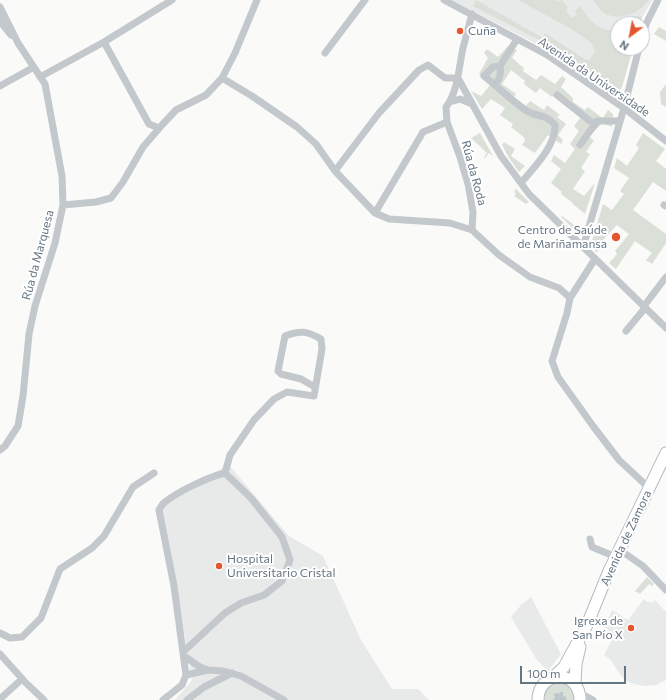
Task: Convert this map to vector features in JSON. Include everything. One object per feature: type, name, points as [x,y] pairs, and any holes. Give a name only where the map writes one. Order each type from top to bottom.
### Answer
[{"type":"street","points":[[40,77],[104,42],[172,0]]},
{"type":"street","points":[[63,205],[96,202],[111,198],[123,182],[143,148],[159,128],[176,110],[206,95],[222,78],[235,53],[257,0]]},
{"type":"street","points":[[326,53],[366,0]]},
{"type":"street","name":"Avenida da Universidade","points":[[444,0],[549,56],[624,108],[666,141]]},
{"type":"street","points":[[650,16],[658,0]]},
{"type":"street","name":"Rúa da Marquesa","points":[[0,7],[18,43]]},
{"type":"street","name":"Rúa da Roda","points":[[472,14],[458,78],[450,102],[446,107],[447,122],[468,184],[473,212],[472,230]]},
{"type":"street","name":"Rúa da Marquesa","points":[[0,19],[18,43],[44,84],[62,176],[63,205],[55,243],[35,306],[29,334],[23,396],[18,426],[5,446],[0,450]]},
{"type":"street","points":[[495,85],[501,71],[500,66],[517,39]]},
{"type":"street","points":[[104,42],[150,124],[159,128]]},
{"type":"street","points":[[583,248],[624,108],[637,56]]},
{"type":"street","points":[[335,171],[379,113],[419,70],[428,65],[445,78],[458,78],[501,156],[529,194],[666,328]]},
{"type":"street","points":[[500,66],[493,67],[484,76],[529,112],[544,116],[555,125],[556,133],[552,143],[521,183]]},
{"type":"street","points":[[0,86],[34,67]]},
{"type":"street","points":[[222,78],[252,96],[297,127],[316,144],[335,171],[375,213],[389,219],[450,222],[472,230],[499,255],[530,277],[560,288],[570,298]]},
{"type":"street","points":[[558,95],[595,125]]},
{"type":"street","points":[[450,102],[460,99],[472,104]]},
{"type":"street","points":[[580,145],[598,121],[620,120]]},
{"type":"street","points":[[375,213],[423,132],[447,122]]},
{"type":"street","points":[[595,259],[570,298],[567,313],[552,361],[558,377],[619,460],[649,488]]},
{"type":"street","points":[[626,331],[666,277]]},
{"type":"street","points":[[225,473],[230,455],[254,420],[274,399],[287,392],[314,396],[322,349],[321,339],[312,334],[297,331],[285,336],[278,372],[301,379],[315,387]]},
{"type":"street","name":"Avenida de Zamora","points":[[537,698],[543,684],[552,678],[564,666],[586,625],[666,453]]},
{"type":"street","points":[[0,633],[10,638],[22,636],[41,618],[60,569],[92,548],[104,536],[132,486],[154,473]]},
{"type":"street","points":[[183,654],[224,613],[241,602],[264,595],[282,581],[290,560],[282,537],[251,498],[225,473]]},
{"type":"street","points":[[164,700],[182,685],[186,675],[174,586],[159,510],[164,503],[191,487],[213,476],[225,473]]},
{"type":"street","points":[[590,539],[592,547],[618,554],[643,566],[666,590]]},
{"type":"street","name":"Avenida de Zamora","points":[[578,692],[576,659],[586,625]]},
{"type":"street","points":[[0,654],[40,698]]},
{"type":"street","points":[[183,654],[200,667],[208,670],[233,673],[241,676],[284,700]]},
{"type":"street","points":[[186,675],[208,670]]},
{"type":"street","points":[[187,700],[204,687],[233,673]]},
{"type":"street","points":[[552,678],[563,677],[570,679],[578,692],[593,700]]},
{"type":"street","points":[[0,699],[22,679]]},
{"type":"street","points":[[30,700],[40,698]]},
{"type":"shaded area","points":[[451,0],[653,0],[643,16],[610,16],[610,56],[631,56],[621,89],[616,95],[609,93],[563,60],[535,43]]},
{"type":"shaded area","points":[[476,0],[543,38],[545,33],[586,60],[589,60],[595,52],[592,44],[588,40],[568,27],[518,0],[556,0],[558,2],[562,0],[568,7],[566,11],[572,18],[577,14],[575,11],[580,6],[591,21],[600,27],[610,31],[610,56],[631,56],[622,87],[619,91],[613,90],[551,46],[473,6]]},
{"type":"shaded area","points":[[593,0],[649,0],[640,9],[624,16],[612,16],[604,13]]},
{"type":"shaded area","points":[[659,27],[666,31],[666,41],[654,34]]},
{"type":"shaded area","points":[[508,46],[517,50],[512,58],[524,68],[523,71],[536,80],[541,75],[555,84],[562,76],[566,79],[561,87],[573,98],[573,102],[585,110],[588,107],[603,118],[608,110],[613,114],[612,127],[602,123],[589,137],[594,140],[586,152],[590,154],[581,168],[585,171],[573,189],[584,196],[595,183],[585,214],[561,194],[562,192],[551,183],[561,169],[551,161],[554,155],[565,163],[575,149],[570,144],[579,131],[574,126],[581,117],[557,93],[552,97],[540,88],[536,93],[524,84],[525,81],[511,70],[502,84],[516,94],[514,97],[526,106],[530,101],[544,110],[547,105],[560,115],[557,117],[566,124],[558,135],[563,140],[561,144],[548,135],[535,153],[522,145],[525,138],[511,127],[513,124],[500,115],[505,108],[491,99],[482,109],[471,91],[481,96],[491,84],[479,74],[488,58],[484,53],[487,49],[498,57]]},
{"type":"shaded area","points":[[666,84],[666,107],[661,104],[660,92]]},
{"type":"shaded area","points":[[480,133],[493,156],[489,153],[485,158],[484,157],[487,153],[471,138]]},
{"type":"shaded area","points":[[643,133],[665,149],[656,161],[666,169],[666,191],[653,182],[633,210],[666,234],[666,243],[652,264],[646,260],[652,253],[635,241],[616,269],[609,263],[617,254],[615,251],[629,234],[617,225],[601,242],[603,244],[597,252],[591,248],[591,244],[603,204],[612,210],[624,194],[620,191],[629,178],[614,168],[617,158],[627,166],[639,148],[636,145]]},
{"type":"shaded area","points":[[504,142],[515,149],[511,156],[525,166],[519,172],[502,145]]},
{"type":"shaded area","points":[[516,189],[529,202],[526,204],[514,196],[516,194],[514,192]]},
{"type":"shaded area","points":[[562,216],[581,230],[579,234],[561,217]]},
{"type":"shaded area","points":[[229,465],[289,536],[323,556],[361,640],[392,689],[418,689],[429,700],[175,700],[192,680],[175,579],[158,514],[163,499]]},
{"type":"shaded area","points":[[647,577],[654,584],[652,586],[649,584],[640,594],[635,591]]},
{"type":"shaded area","points":[[531,597],[561,654],[548,671],[537,660],[511,617],[521,605]]},
{"type":"shaded area","points":[[644,599],[651,603],[655,600],[666,612],[666,680],[656,685],[645,686],[634,684],[625,680],[611,660],[604,655],[614,636],[603,632],[612,610],[628,620]]},
{"type":"shaded area","points":[[557,683],[568,685],[572,690],[575,700],[544,700],[548,689]]},
{"type":"shaded area","points":[[560,692],[563,692],[563,696],[566,697],[566,700],[553,700],[555,698],[554,694],[559,694]]},
{"type":"place","name":"Cuña","points":[[460,31]]},
{"type":"place","name":"Centro de Saúde de Mariñamansa","points":[[616,237]]},
{"type":"place","name":"Hospital Universitario Cristal","points":[[219,566]]},
{"type":"place","name":"Igrexa de San Pío X","points":[[631,628]]}]
